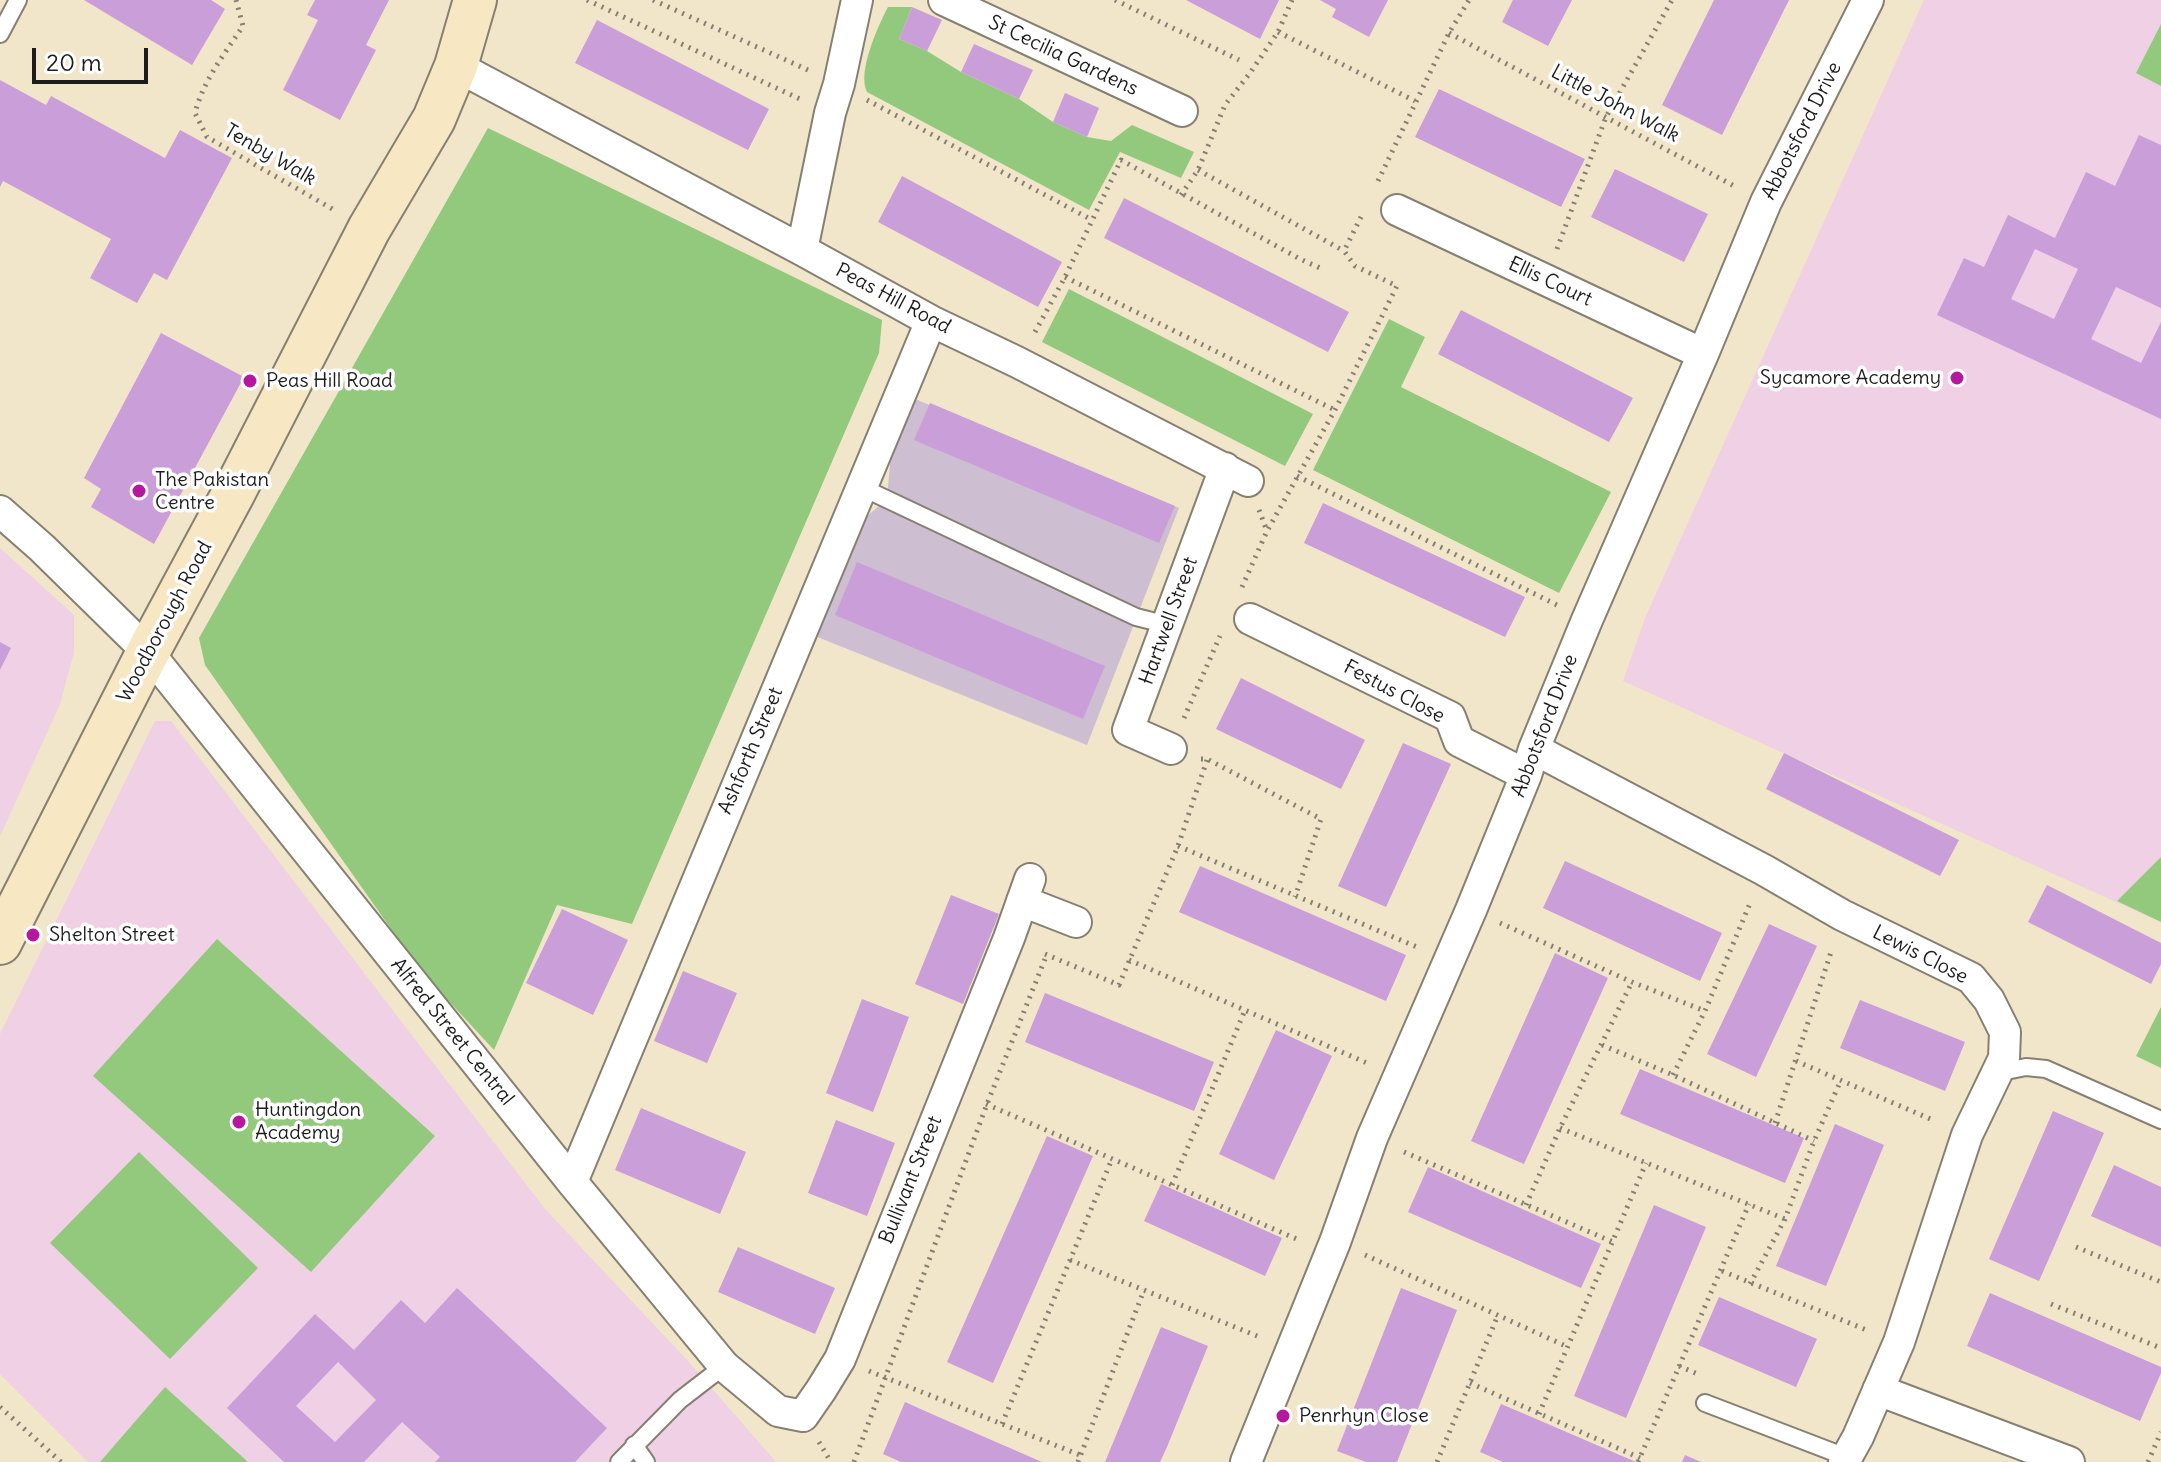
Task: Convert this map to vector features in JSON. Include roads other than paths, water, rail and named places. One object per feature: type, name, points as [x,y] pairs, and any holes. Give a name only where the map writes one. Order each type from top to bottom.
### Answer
[{"type":"main road","name":"Woodborough Road","points":[[0,943],[369,229],[434,119],[456,66],[475,0]]},
{"type":"street","points":[[802,250],[857,0]]},
{"type":"street","name":"St Cecilia Gardens","points":[[944,0],[1182,111]]},
{"type":"street","name":"Abbotsford Drive","points":[[1246,1462],[1333,1247],[1372,1138],[1471,910],[1587,620],[1766,202],[1868,0]]},
{"type":"street","name":"Peas Hill Road","points":[[456,66],[931,321],[1237,475]]},
{"type":"street","name":"Ellis Court","points":[[1385,201],[1703,354]]},
{"type":"street","name":"Ashforth Street","points":[[572,1182],[931,321]]},
{"type":"street","name":"Hartwell Street","points":[[1171,749],[1128,730],[1168,625],[1237,475]]},
{"type":"street","name":"Alfred Street Central","points":[[0,511],[148,652],[572,1182],[724,1366],[766,1402]]},
{"type":"street","name":"Festus Close","points":[[1238,613],[1450,717],[1459,741],[1530,762]]},
{"type":"street","name":"Lewis Close","points":[[1530,762],[1764,870],[1842,915],[1971,978],[1989,1000],[2005,1032],[2004,1058],[1967,1135],[1899,1342],[1845,1460]]},
{"type":"street","name":"Bullivant Street","points":[[766,1402],[778,1411],[803,1416],[840,1359],[1026,890],[1076,922]]},
{"type":"street","points":[[1878,1390],[2069,1462]]},
{"type":"lane","points":[[0,34],[18,0]]},
{"type":"lane","points":[[861,487],[1136,617],[1168,625]]},
{"type":"lane","points":[[1996,1073],[2026,1067],[2046,1069],[2161,1120]]},
{"type":"lane","points":[[619,1462],[680,1400],[724,1366]]},
{"type":"lane","points":[[1705,1403],[1845,1460]]},
{"type":"lane","points":[[634,1445],[646,1462]]},
{"type":"place","name":"Sycamore Academy","points":[[1957,378]]},
{"type":"place","name":"Peas Hill Road","points":[[250,381]]},
{"type":"place","name":"The Pakistan Centre","points":[[139,491]]},
{"type":"place","name":"Shelton Street","points":[[33,935]]},
{"type":"place","name":"Huntingdon Academy","points":[[239,1122]]},
{"type":"place","name":"Penrhyn Close","points":[[1283,1416]]}]
